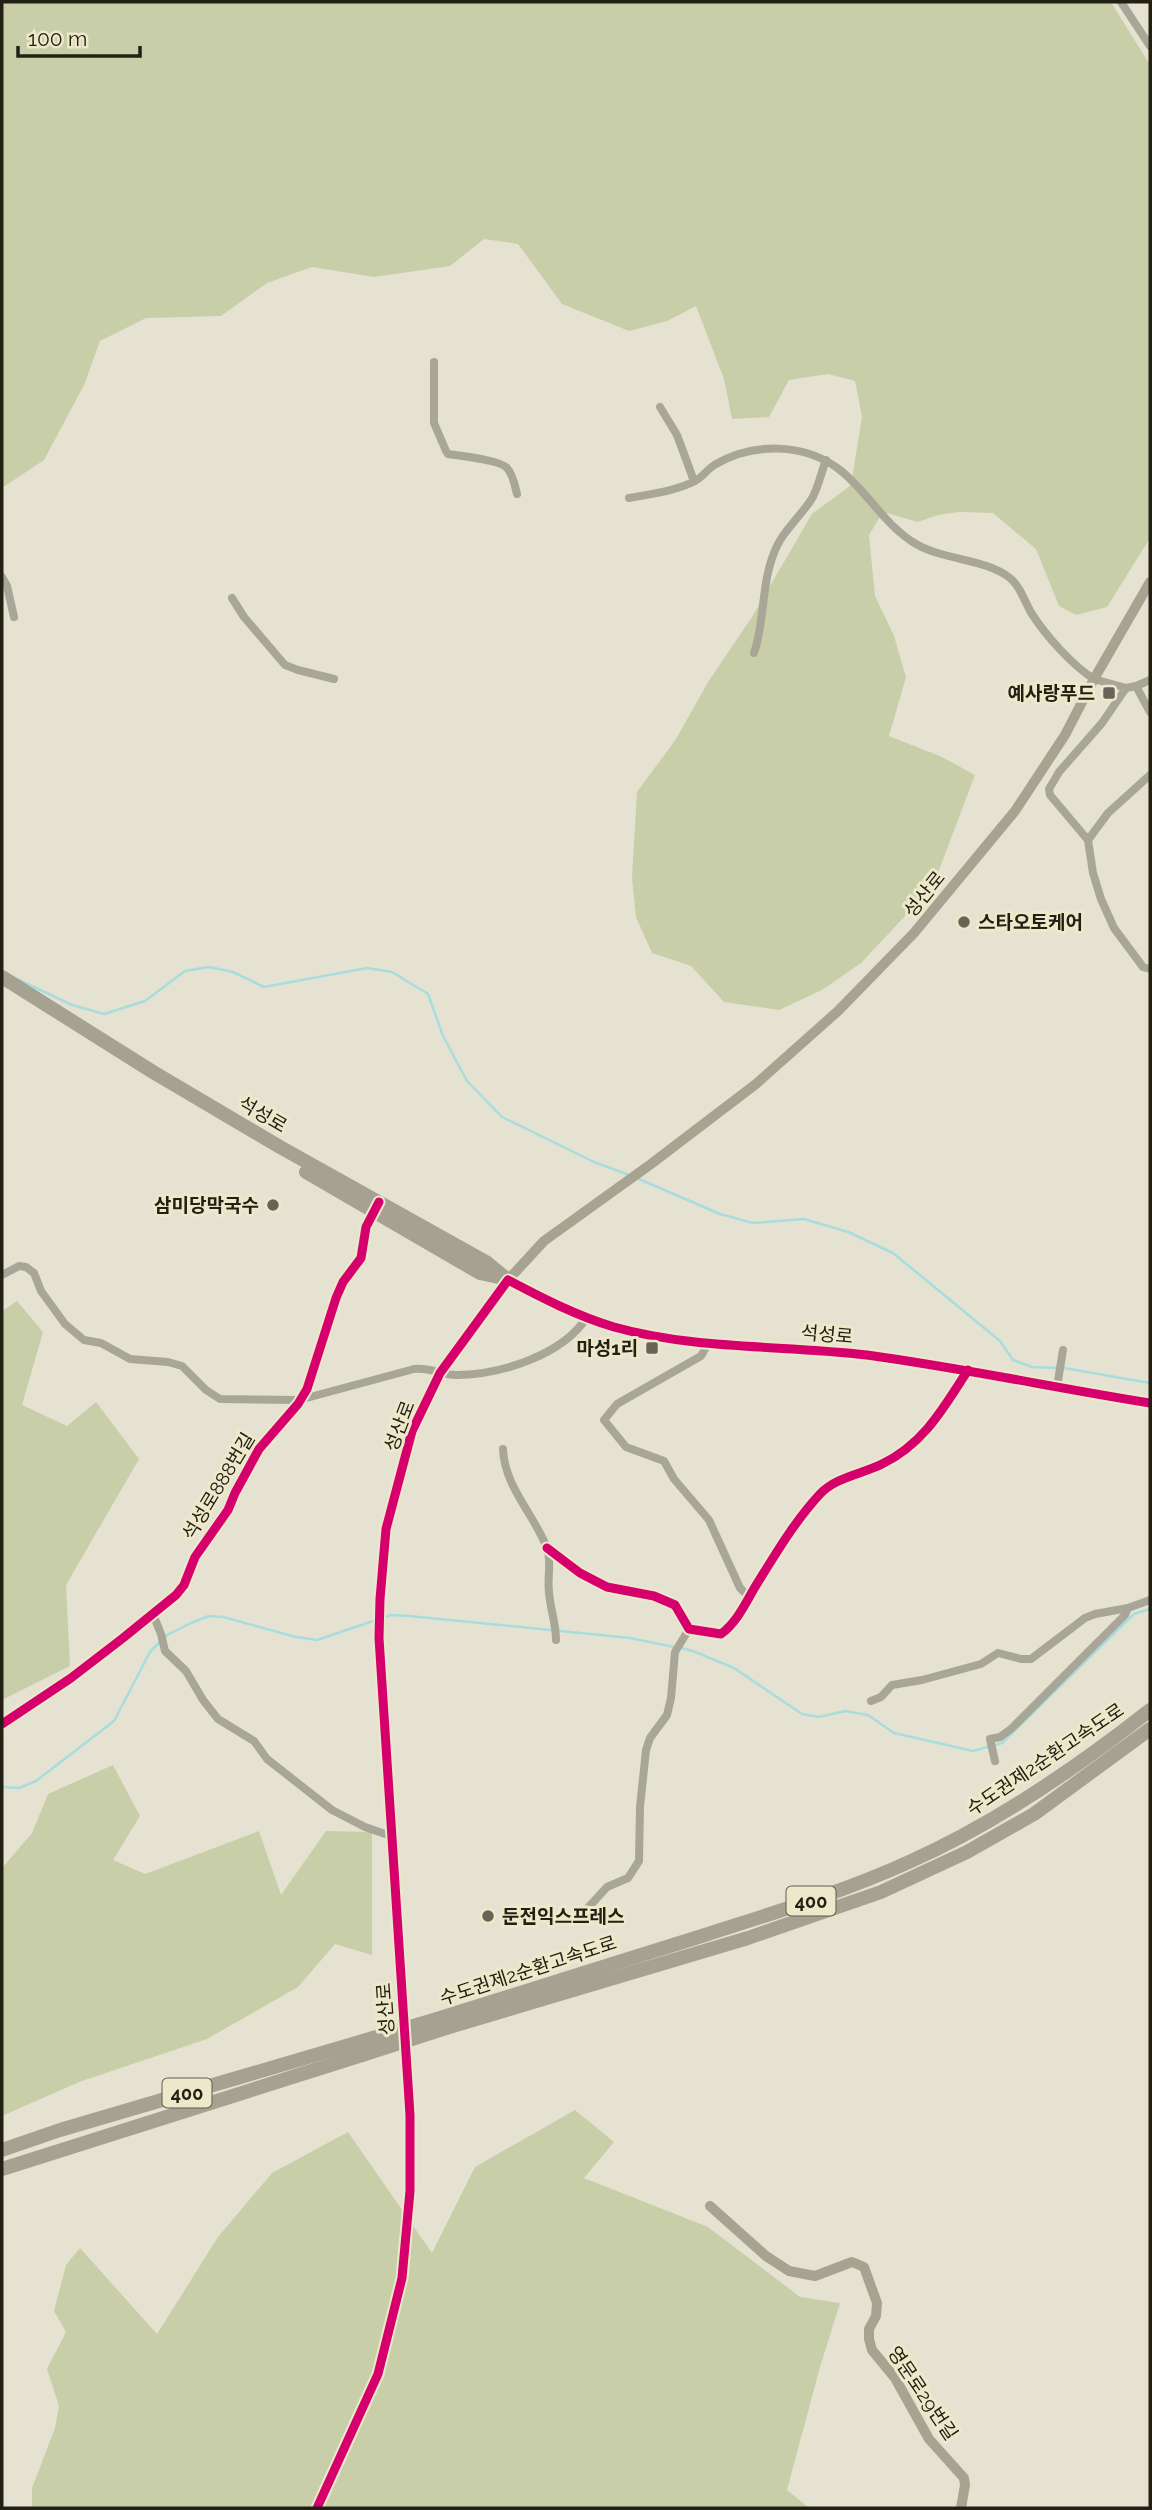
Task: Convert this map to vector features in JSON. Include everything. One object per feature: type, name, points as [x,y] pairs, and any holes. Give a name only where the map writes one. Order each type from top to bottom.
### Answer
[{"type":"highway","name":"석성로","points":[[2,977],[377,1207]]},
{"type":"highway","name":"석성로","points":[[2,987],[154,1083],[377,1207],[486,1262],[508,1280]]},
{"type":"highway","name":"수도권제2순환고속도로","points":[[2,2169],[362,2055],[441,2024],[798,1905],[908,1863],[1006,1811],[1091,1754],[1150,1710]]},
{"type":"highway","name":"수도권제2순환고속도로","points":[[2,2150],[60,2130],[373,2038],[441,2024],[748,1938],[881,1892],[955,1857],[1034,1814],[1150,1729]]},
{"type":"main road","name":"성산로","points":[[378,2374],[402,2278],[410,2191],[410,2115],[379,1606],[386,1529],[411,1431],[440,1373],[508,1280],[544,1241],[756,1084],[838,1011],[914,933],[1015,811],[1065,735],[1150,582]]},
{"type":"main road","name":"석성로888번길","points":[[2,1724],[71,1678],[153,1614],[184,1585],[195,1557],[228,1510],[234,1493],[259,1450],[307,1389],[336,1298],[343,1282],[361,1258],[366,1227],[377,1207]]},
{"type":"main road","name":"석성로","points":[[508,1280],[556,1306],[614,1327],[709,1342],[833,1351],[968,1370],[1150,1403]]},
{"type":"main road","name":"영문로29번길","points":[[710,2206],[766,2256],[789,2271],[815,2276],[852,2262],[864,2267],[877,2303],[876,2316],[869,2329],[872,2350],[895,2378],[929,2439],[964,2477],[961,2508]]},
{"type":"street","points":[[1121,2],[1150,46]]},
{"type":"street","points":[[434,362],[433,423],[446,451],[449,454],[503,464],[509,469],[517,494]]},
{"type":"street","points":[[660,407],[677,435],[694,481]]},
{"type":"street","points":[[629,498],[694,481],[714,465],[737,454],[794,448],[825,460],[842,472],[897,531],[918,545],[992,569],[1010,578],[1034,616],[1080,670],[1094,679],[1126,688],[1150,680]]},
{"type":"street","points":[[754,653],[760,637],[767,575],[774,551],[812,499],[825,460]]},
{"type":"street","points":[[2,577],[7,586],[13,617]]},
{"type":"street","points":[[232,598],[244,617],[285,665],[334,679]]},
{"type":"street","points":[[1136,686],[1150,712]]},
{"type":"street","points":[[1126,688],[1102,723],[1059,772],[1049,789],[1050,795],[1088,840],[1093,873],[1114,928],[1143,967],[1150,969]]},
{"type":"street","points":[[1088,840],[1108,813],[1150,775]]},
{"type":"street","points":[[2,1275],[19,1266],[31,1269],[41,1291],[65,1324],[84,1340],[101,1343],[130,1359],[182,1366],[206,1390],[220,1399],[301,1399],[414,1369],[427,1367],[440,1373],[469,1374],[519,1364],[557,1347],[578,1331],[587,1317]]},
{"type":"street","points":[[709,1342],[701,1356],[617,1404],[604,1420],[626,1447],[664,1461],[674,1479],[709,1520],[740,1588],[749,1597]]},
{"type":"street","points":[[1057,1387],[1063,1350]]},
{"type":"street","points":[[689,1629],[721,1634],[730,1627],[794,1524],[822,1491],[882,1464],[914,1444],[937,1420],[968,1370]]},
{"type":"street","points":[[503,1449],[522,1505],[547,1548],[548,1591],[556,1638]]},
{"type":"street","points":[[547,1548],[580,1573],[607,1587],[654,1596],[675,1605],[689,1629]]},
{"type":"street","points":[[871,1701],[881,1698],[892,1685],[981,1664],[998,1653],[1031,1659],[1085,1618],[1150,1600]]},
{"type":"street","points":[[995,1758],[990,1739],[1000,1737],[1011,1730],[1125,1615],[1128,1608]]},
{"type":"street","points":[[153,1614],[164,1648],[186,1671],[218,1719],[254,1741],[267,1759],[331,1810],[391,1836]]},
{"type":"street","points":[[576,1921],[607,1887],[628,1878],[639,1861],[640,1807],[646,1750],[650,1738],[667,1715],[675,1652],[689,1629]]},
{"type":"green space","points":[[2,2],[1111,2],[1150,65],[1150,538],[1107,607],[1076,615],[1059,606],[1036,549],[993,513],[959,512],[918,522],[883,512],[869,535],[875,596],[894,636],[906,677],[889,736],[942,757],[975,775],[939,870],[907,914],[861,963],[822,990],[779,1010],[724,1002],[691,966],[652,953],[636,917],[632,878],[637,792],[676,739],[812,514],[851,485],[862,417],[855,381],[828,374],[789,380],[769,417],[732,419],[724,379],[696,306],[667,321],[629,331],[562,304],[518,244],[484,239],[450,266],[374,277],[312,267],[267,283],[221,316],[146,318],[100,341],[84,385],[44,460],[2,488]]},
{"type":"green space","points":[[17,1301],[43,1332],[22,1405],[67,1426],[96,1402],[139,1459],[66,1585],[70,1666],[2,1700],[2,1311]]},
{"type":"green space","points":[[113,1765],[140,1816],[113,1860],[145,1874],[259,1831],[281,1895],[326,1831],[372,1832],[372,1955],[335,1944],[298,1987],[207,2039],[79,2082],[2,2116],[2,1868],[32,1833],[48,1794]]},
{"type":"green space","points":[[575,2110],[614,2142],[584,2178],[708,2227],[800,2297],[840,2303],[787,2490],[809,2508],[32,2508],[32,2488],[55,2428],[59,2406],[47,2369],[66,2332],[54,2311],[66,2265],[80,2248],[157,2334],[218,2237],[272,2173],[348,2132],[432,2253],[475,2167]]},
{"type":"waterway","points":[[17,979],[72,1005],[104,1014],[145,1001],[185,971],[209,967],[233,972],[264,987],[367,968],[392,972],[428,994],[443,1036],[467,1081],[502,1117],[594,1162],[629,1175]]},
{"type":"waterway","points":[[639,1179],[720,1214],[753,1223],[804,1219],[848,1232],[893,1253],[1000,1341],[1013,1360],[1032,1367],[1057,1368]]},
{"type":"waterway","points":[[1064,1368],[1150,1383]]},
{"type":"waterway","points":[[681,1648],[734,1668],[802,1714],[819,1717],[845,1711],[868,1715],[894,1733],[973,1751],[1002,1743],[1134,1614],[1150,1609]]},
{"type":"waterway","points":[[382,1618],[391,1615],[409,1616],[630,1638],[674,1647]]},
{"type":"waterway","points":[[2,1787],[19,1788],[36,1781],[114,1721],[150,1652],[167,1635],[191,1623],[209,1616],[223,1617],[317,1640],[376,1620]]},
{"type":"tunnel","points":[[317,2508],[378,2374]]},
{"type":"cycle path","points":[[2,1724],[71,1678],[176,1595],[184,1585],[195,1557],[228,1510],[259,1449],[298,1404],[307,1389],[336,1298],[343,1282],[361,1258],[366,1227],[379,1202]]},
{"type":"cycle path","points":[[317,2508],[378,2374],[402,2278],[410,2191],[410,2115],[379,1638],[386,1529],[412,1431],[440,1373],[508,1280],[587,1318],[614,1327],[676,1340],[867,1355],[1150,1403]]},
{"type":"cycle path","points":[[547,1548],[580,1573],[607,1587],[654,1596],[675,1605],[689,1629],[721,1634],[736,1618],[785,1539],[820,1494],[850,1476],[882,1464],[910,1446],[932,1423],[968,1370]]},
{"type":"place","name":"예사랑푸드","points":[[1109,693]]},
{"type":"place","name":"스타오토케어","points":[[964,922]]},
{"type":"place","name":"삼미당막국수","points":[[273,1205]]},
{"type":"place","name":"마성1리","points":[[652,1348]]},
{"type":"place","name":"둔전익스프레스","points":[[488,1916]]}]
